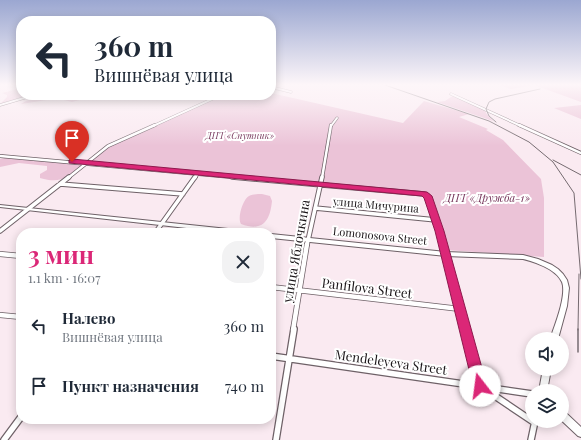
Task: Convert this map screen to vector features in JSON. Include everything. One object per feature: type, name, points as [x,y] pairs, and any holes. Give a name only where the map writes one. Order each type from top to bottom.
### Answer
[{"type":"street","points":[[0,232],[112,144],[200,105]]},
{"type":"street","points":[[475,105],[581,152]]},
{"type":"street","name":"улица Яблочкина","points":[[276,440],[308,240],[331,124],[337,118]]},
{"type":"street","points":[[0,156],[424,194],[428,196],[446,254],[480,386],[525,415]]},
{"type":"street","points":[[159,228],[198,173]]},
{"type":"street","points":[[60,184],[183,194]]},
{"type":"street","points":[[0,206],[200,228]]},
{"type":"street","name":"улица Мичурина","points":[[315,208],[436,220]]},
{"type":"street","name":"Lomonosova Street","points":[[276,237],[446,254],[523,257],[535,260],[546,264],[561,276],[566,286],[566,294],[556,332]]},
{"type":"street","points":[[0,254],[16,256]]},
{"type":"street","name":"Panfilova Street","points":[[276,289],[460,310]]},
{"type":"street","points":[[0,315],[16,317]]},
{"type":"street","name":"Mendeleyeva Street","points":[[276,357],[525,393]]},
{"type":"street","points":[[569,422],[581,434]]},
{"type":"street","points":[[4,440],[16,424]]},
{"type":"street","points":[[531,440],[534,428]]},
{"type":"green space","name":"ДНТ «Дружба-1»","points":[[201,105],[322,105],[403,123],[421,105],[436,105],[469,114],[459,117],[488,129],[486,130],[503,140],[541,179],[544,198],[544,257],[447,250],[431,197],[422,192],[89,163],[112,145]]},
{"type":"green space","points":[[444,105],[475,105],[485,109],[486,113],[493,121]]},
{"type":"green space","points":[[581,105],[581,119],[554,108]]},
{"type":"green space","points":[[5,158],[82,163],[82,166],[63,179],[47,180],[40,178],[40,174],[47,170],[47,166],[19,163],[0,167],[0,159]]},
{"type":"green space","points":[[262,194],[270,196],[272,201],[267,219],[260,226],[255,227],[241,224],[240,213],[247,198],[251,195]]},
{"type":"railway","points":[[441,105],[489,121],[529,142],[553,162],[574,193],[581,279]]},
{"type":"railway","points":[[488,105],[486,109],[489,116],[496,122]]},
{"type":"railway","points":[[553,160],[581,175]]},
{"type":"railway","points":[[578,330],[579,274]]},
{"type":"railway","points":[[578,330],[578,352]]},
{"type":"route","points":[[72,162],[424,194],[428,196],[440,231],[480,386]]},
{"type":"park label","name":"ДНТ «Спутник»","points":[[240,136]]}]
